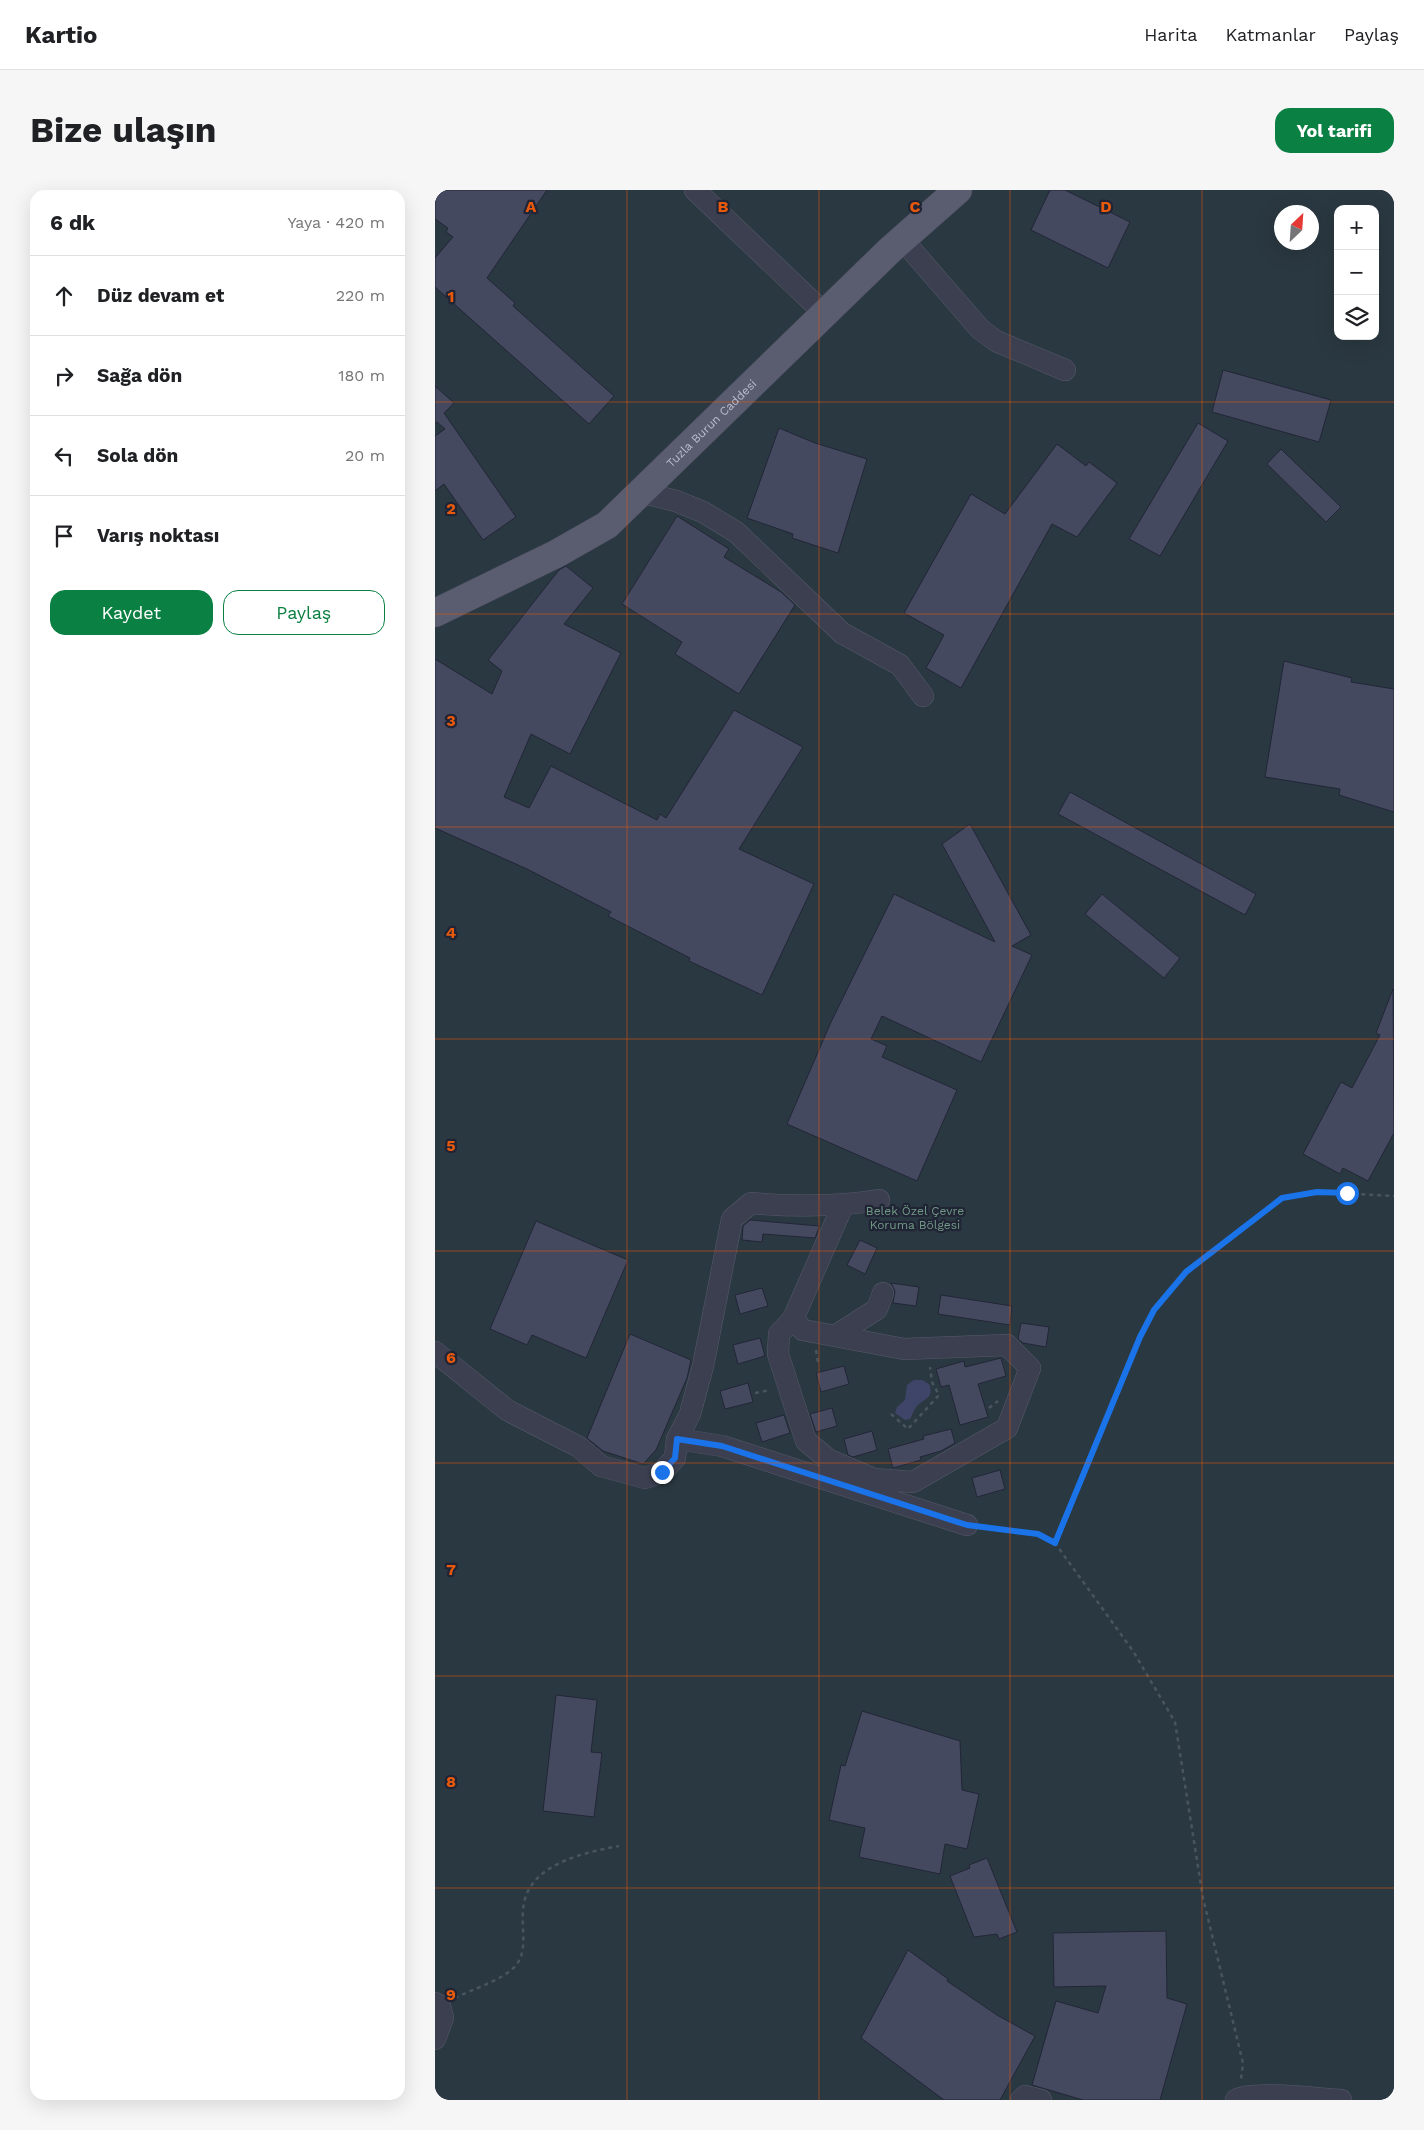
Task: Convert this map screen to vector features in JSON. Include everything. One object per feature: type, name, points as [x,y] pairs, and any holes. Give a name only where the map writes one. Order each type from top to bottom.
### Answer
[{"type":"main road","name":"Tuzla Burun Caddesi","points":[[435,614],[556,554],[607,524],[824,313],[902,239],[958,190]]},
{"type":"street","points":[[695,190],[824,313]]},
{"type":"street","points":[[902,239],[980,329],[996,341],[1065,370]]},
{"type":"street","points":[[640,492],[703,512],[735,532],[842,633],[900,665],[923,696]]},
{"type":"street","points":[[435,1352],[507,1410],[526,1422],[579,1447],[601,1466],[645,1478],[662,1472],[675,1458],[677,1439],[690,1414],[703,1366],[732,1219],[751,1203],[800,1207],[843,1205],[879,1200]]},
{"type":"street","points":[[793,1319],[803,1330],[904,1349],[1007,1344],[1030,1368],[1007,1428],[913,1482],[874,1479],[829,1460],[806,1441],[778,1354],[779,1334],[793,1319],[843,1205]]},
{"type":"street","points":[[835,1336],[877,1309],[883,1293]]},
{"type":"street","points":[[677,1439],[722,1446],[967,1525]]},
{"type":"street","points":[[435,2039],[443,2018],[438,2004]]},
{"type":"street","points":[[1021,2100],[1025,2096],[1041,2100]]},
{"type":"street","points":[[1238,2099],[1267,2096],[1341,2100]]},
{"type":"path","points":[[1055,1543],[1140,1337],[1154,1310],[1186,1272],[1282,1198],[1317,1192],[1394,1196]]},
{"type":"path","points":[[891,1414],[908,1430],[939,1395],[932,1382],[928,1348]]},
{"type":"path","points":[[967,1525],[1038,1534],[1055,1543],[1133,1651],[1175,1722],[1203,1898],[1243,2063],[1238,2099]]},
{"type":"path","points":[[438,2004],[511,1971],[524,1949],[523,1910],[530,1887],[556,1864],[587,1852],[619,1846]]},
{"type":"green space","name":"Belek Özel Çevre Koruma Bölgesi","points":[[435,190],[1394,190],[1394,2100],[435,2100]]},
{"type":"water","points":[[914,1380],[922,1380],[929,1384],[931,1391],[927,1398],[915,1409],[910,1419],[905,1420],[895,1413],[897,1407],[905,1400],[907,1385]]},
{"type":"building","points":[[435,190],[547,190],[487,278],[515,303],[513,306],[614,396],[589,424],[435,287],[435,258],[453,237],[446,232],[448,228],[435,219]]},
{"type":"building","points":[[1050,190],[1065,190],[1130,222],[1108,268],[1031,230]]},
{"type":"building","points":[[1223,370],[1331,400],[1319,442],[1212,412]]},
{"type":"building","points":[[435,386],[454,403],[444,413],[516,517],[483,540],[444,484],[435,491],[435,436],[445,429],[437,422],[435,424]]},
{"type":"building","points":[[1198,423],[1228,441],[1160,556],[1129,539]]},
{"type":"building","points":[[779,428],[815,443],[867,459],[838,553],[792,538],[793,534],[747,518]]},
{"type":"building","points":[[1057,444],[1086,466],[1089,462],[1117,483],[1077,537],[1052,524],[961,688],[926,668],[944,635],[904,613],[971,494],[1005,514]]},
{"type":"building","points":[[1281,449],[1341,507],[1326,522],[1267,464]]},
{"type":"building","points":[[677,516],[729,549],[724,557],[781,592],[795,605],[739,694],[675,654],[682,642],[622,604]]},
{"type":"building","points":[[566,566],[593,588],[564,624],[621,653],[570,754],[531,734],[504,797],[529,808],[551,766],[657,820],[660,814],[666,818],[734,710],[803,747],[739,849],[814,884],[762,995],[689,961],[690,958],[608,916],[611,912],[527,869],[435,828],[435,659],[492,694],[502,671],[488,660],[559,570]]},
{"type":"building","points":[[1284,661],[1352,678],[1351,682],[1394,689],[1394,812],[1339,795],[1340,789],[1265,777]]},
{"type":"building","points":[[1070,792],[1256,894],[1245,915],[1058,814]]},
{"type":"building","points":[[970,824],[1031,935],[1012,946],[1032,955],[981,1062],[882,1016],[871,1039],[887,1046],[882,1057],[957,1090],[917,1181],[787,1124],[831,1022],[894,894],[995,942],[942,844]]},
{"type":"building","points":[[1102,894],[1180,958],[1164,978],[1085,914]]},
{"type":"building","points":[[1393,989],[1394,1133],[1368,1181],[1343,1168],[1340,1174],[1303,1154],[1341,1082],[1352,1088],[1380,1035],[1376,1033]]},
{"type":"building","points":[[750,1220],[819,1226],[815,1238],[763,1234],[762,1242],[742,1240],[743,1226]]},
{"type":"building","points":[[536,1221],[628,1260],[586,1358],[532,1335],[527,1345],[490,1329]]},
{"type":"building","points":[[860,1240],[877,1248],[865,1274],[847,1265]]},
{"type":"building","points":[[891,1283],[919,1287],[916,1306],[893,1303],[895,1291]]},
{"type":"building","points":[[762,1288],[768,1306],[740,1314],[735,1295]]},
{"type":"building","points":[[941,1295],[1012,1306],[1010,1325],[938,1314]]},
{"type":"building","points":[[1021,1323],[1049,1327],[1046,1347],[1023,1343],[1018,1339]]},
{"type":"building","points":[[630,1334],[691,1360],[687,1378],[656,1450],[643,1464],[603,1451],[587,1438]]},
{"type":"building","points":[[760,1338],[765,1356],[738,1364],[733,1345]]},
{"type":"building","points":[[1001,1358],[1006,1376],[978,1384],[988,1417],[960,1425],[949,1385],[941,1387],[936,1369],[964,1361],[965,1367]]},
{"type":"building","points":[[844,1366],[849,1384],[821,1392],[816,1373]]},
{"type":"building","points":[[748,1383],[753,1402],[725,1409],[720,1391]]},
{"type":"building","points":[[832,1408],[837,1426],[816,1432],[810,1414]]},
{"type":"building","points":[[784,1415],[790,1433],[762,1442],[756,1423]]},
{"type":"building","points":[[951,1429],[955,1443],[941,1451],[920,1457],[921,1460],[893,1468],[888,1449],[924,1439],[923,1436]]},
{"type":"building","points":[[872,1431],[877,1450],[853,1457],[848,1455],[844,1439]]},
{"type":"building","points":[[1000,1470],[1005,1489],[977,1497],[972,1478]]},
{"type":"building","points":[[556,1695],[597,1700],[591,1752],[602,1753],[594,1817],[543,1811]]},
{"type":"building","points":[[862,1711],[960,1741],[962,1790],[979,1794],[967,1849],[945,1844],[940,1874],[859,1857],[865,1828],[829,1820],[841,1765],[845,1766]]},
{"type":"building","points":[[987,1858],[1017,1932],[999,1939],[997,1934],[974,1937],[950,1876],[970,1868],[969,1865]]},
{"type":"building","points":[[1166,1931],[1167,1998],[1187,2004],[1160,2100],[1083,2100],[1032,2085],[1056,2001],[1098,2013],[1106,1986],[1054,1987],[1053,1933]]},
{"type":"building","points":[[908,1950],[948,1979],[947,1981],[997,2015],[1035,2036],[1000,2100],[944,2100],[861,2038]]},
{"type":"route","points":[[662,1472],[675,1458],[677,1439],[722,1446],[967,1525],[1038,1534],[1055,1543],[1064,1527],[1140,1337],[1154,1310],[1170,1288],[1186,1272],[1282,1198],[1317,1192],[1347,1193]]}]
